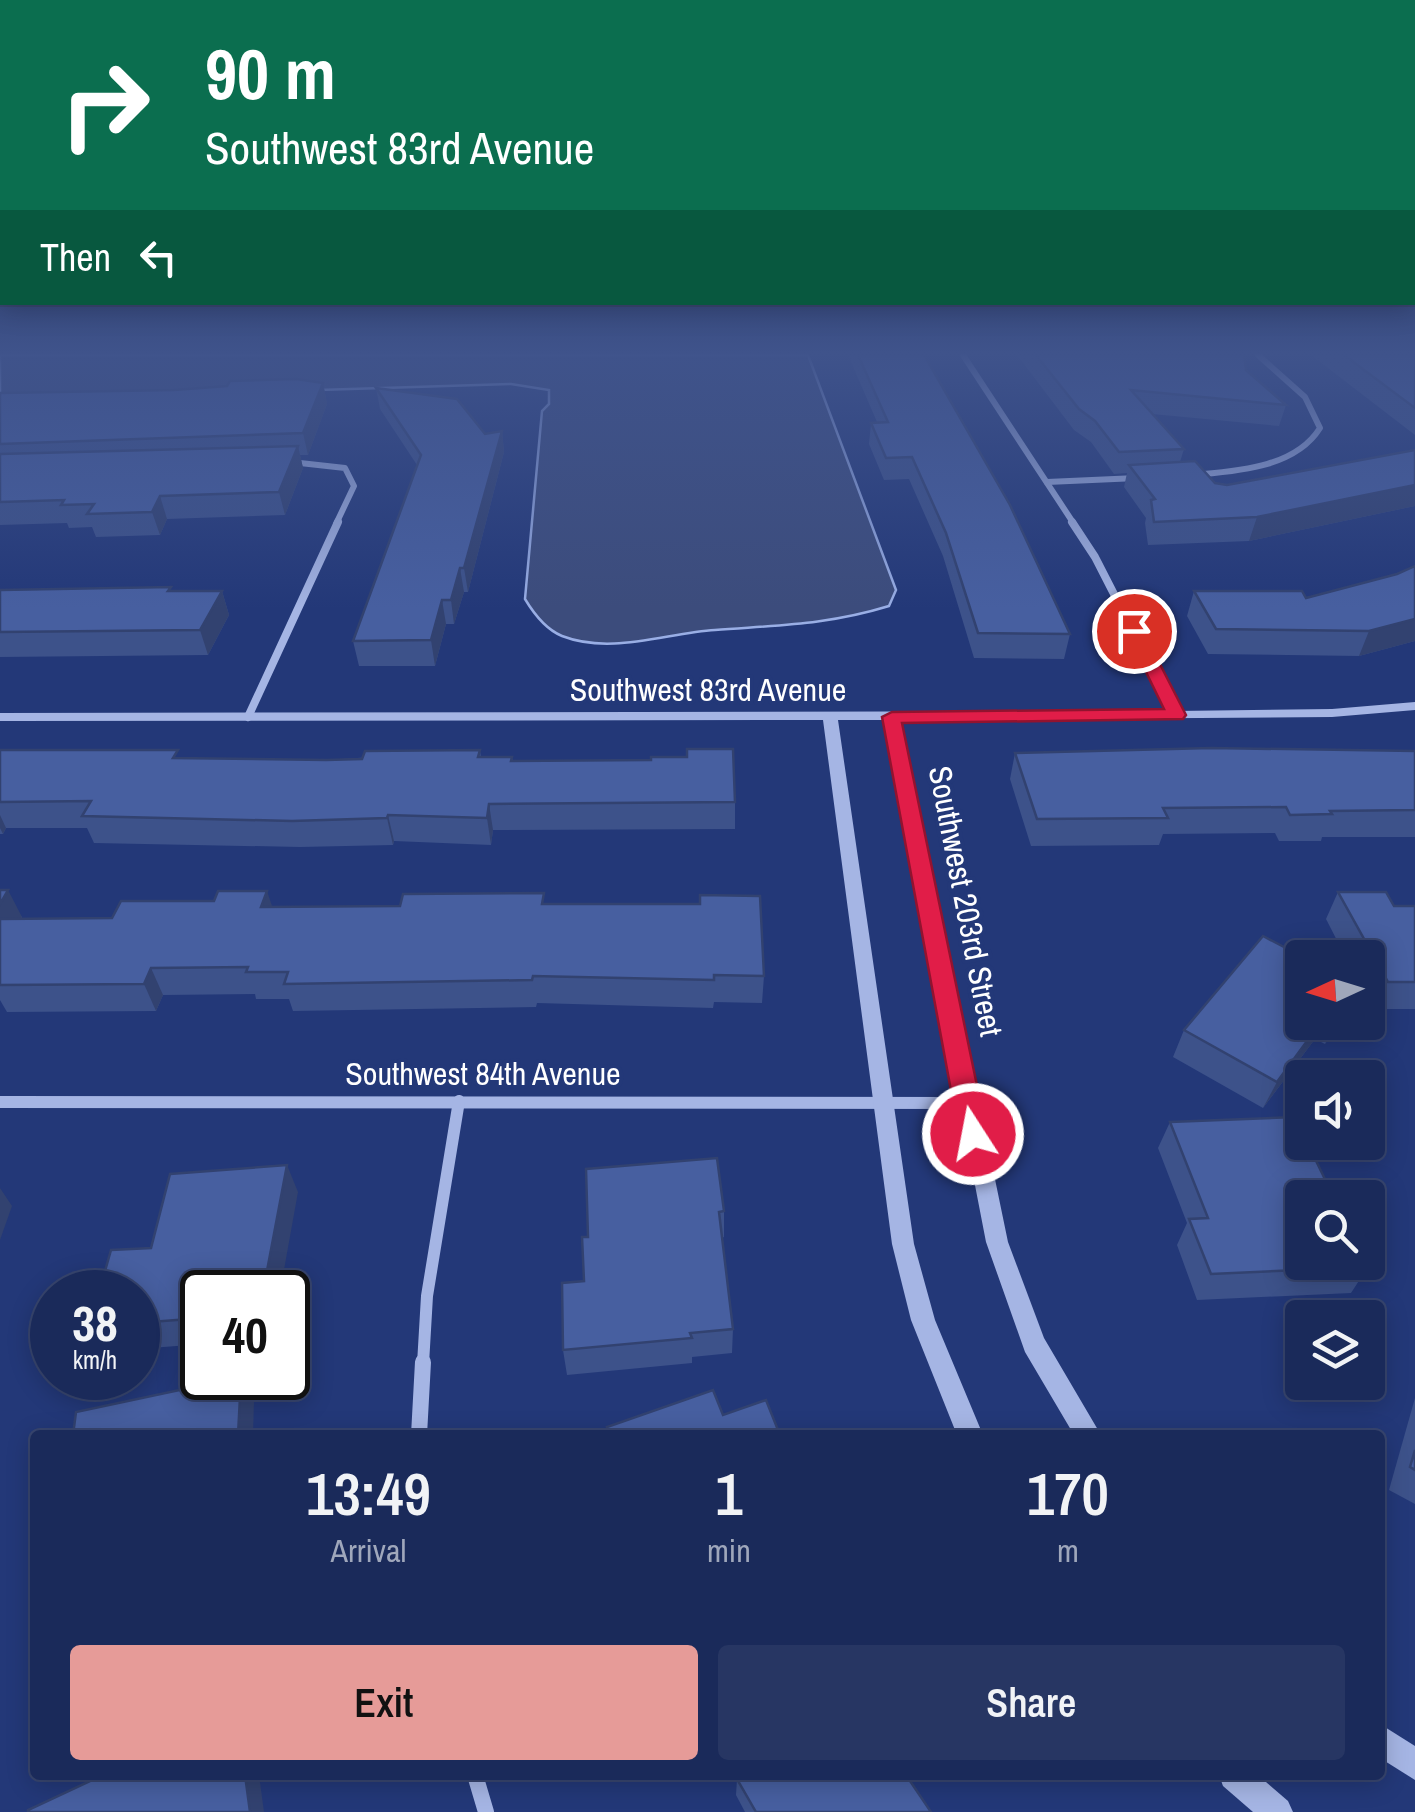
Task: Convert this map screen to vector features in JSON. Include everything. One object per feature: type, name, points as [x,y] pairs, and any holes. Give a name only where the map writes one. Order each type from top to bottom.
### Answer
[{"type":"street","points":[[1019,440],[1095,557],[1176,715]]},
{"type":"street","points":[[1193,475],[1269,463],[1306,447],[1313,440]]},
{"type":"street","points":[[248,717],[348,504],[353,480],[345,468],[285,462]]},
{"type":"street","points":[[1047,482],[1155,477]]},
{"type":"street","name":"Southwest 83rd Avenue","points":[[0,717],[1176,715],[1332,713],[1415,706]]},
{"type":"street","points":[[830,717],[902,1244],[913,1288],[968,1430]]},
{"type":"street","name":"Southwest 203rd Street","points":[[892,717],[997,1242],[1034,1344],[1085,1430]]},
{"type":"street","points":[[419,1430],[427,1296],[459,1101]]},
{"type":"street","name":"Southwest 84th Avenue","points":[[0,1102],[967,1103]]},
{"type":"street","points":[[1385,1744],[1415,1765]]},
{"type":"street","points":[[477,1780],[486,1812]]},
{"type":"street","points":[[1240,1780],[1278,1812]]},
{"type":"water","points":[[539,440],[840,440],[896,590],[889,606],[824,621],[600,644],[562,636],[550,629],[525,599]]},
{"type":"building","points":[[0,440],[122,440],[0,444]]},
{"type":"building","points":[[411,440],[500,440],[464,568],[460,568],[451,600],[442,600],[431,640],[353,641],[421,455]]},
{"type":"building","points":[[878,440],[972,440],[1010,505],[1070,634],[978,633],[946,533],[912,457],[886,458]]},
{"type":"building","points":[[1109,440],[1176,440],[1184,449],[1119,452]]},
{"type":"building","points":[[298,446],[279,492],[160,496],[152,512],[87,514],[94,504],[61,505],[64,500],[0,502],[0,454]]},
{"type":"building","points":[[1415,450],[1415,485],[1257,517],[1154,522],[1151,500],[1155,499],[1129,465],[1195,461],[1215,483],[1227,485]]},
{"type":"building","points":[[1415,566],[1415,619],[1369,631],[1216,629],[1194,591],[1302,591],[1306,598]]},
{"type":"building","points":[[171,587],[168,591],[222,591],[200,630],[0,632],[0,590]]},
{"type":"building","points":[[1211,748],[1415,751],[1415,810],[1290,815],[1286,807],[1163,808],[1168,818],[1037,819],[1015,753]]},
{"type":"building","points":[[687,749],[733,749],[735,802],[489,804],[487,818],[388,815],[292,821],[82,816],[91,801],[0,802],[0,750],[178,750],[173,758],[326,760],[362,759],[365,751],[480,750],[478,757],[512,757],[511,761],[651,760],[687,757]]},
{"type":"building","points":[[218,891],[267,891],[261,907],[400,906],[403,894],[544,893],[542,904],[700,904],[700,895],[760,896],[764,976],[714,975],[714,980],[533,976],[532,980],[284,984],[288,972],[246,972],[248,967],[151,968],[144,984],[0,985],[0,919],[112,918],[121,901],[214,901]]},
{"type":"building","points":[[1338,892],[1386,892],[1394,906],[1415,906],[1415,982],[1388,982],[1385,940],[1365,940]]},
{"type":"building","points":[[1263,936],[1285,948],[1285,1040],[1308,1040],[1293,1060],[1285,1060],[1285,1071],[1277,1082],[1184,1030]]},
{"type":"building","points":[[1285,1117],[1285,1160],[1316,1160],[1325,1180],[1285,1180],[1285,1271],[1211,1274],[1189,1219],[1208,1218],[1170,1122]]},
{"type":"building","points":[[717,1158],[724,1211],[719,1212],[733,1329],[690,1333],[692,1338],[563,1350],[562,1283],[584,1281],[582,1237],[588,1237],[586,1169]]},
{"type":"building","points":[[287,1165],[267,1270],[180,1270],[180,1320],[160,1321],[160,1270],[105,1270],[111,1250],[151,1248],[170,1174]]},
{"type":"building","points":[[180,1390],[180,1400],[240,1400],[238,1430],[74,1430],[76,1412],[132,1400],[160,1400],[160,1394]]},
{"type":"building","points":[[713,1390],[723,1415],[766,1400],[778,1430],[608,1430],[607,1427]]},
{"type":"building","points":[[92,1780],[246,1780],[250,1812],[28,1812]]},
{"type":"building","points":[[738,1780],[909,1780],[931,1812],[756,1812]]},
{"type":"route","points":[[973,1134],[892,717],[1176,715],[1134,631]]}]
